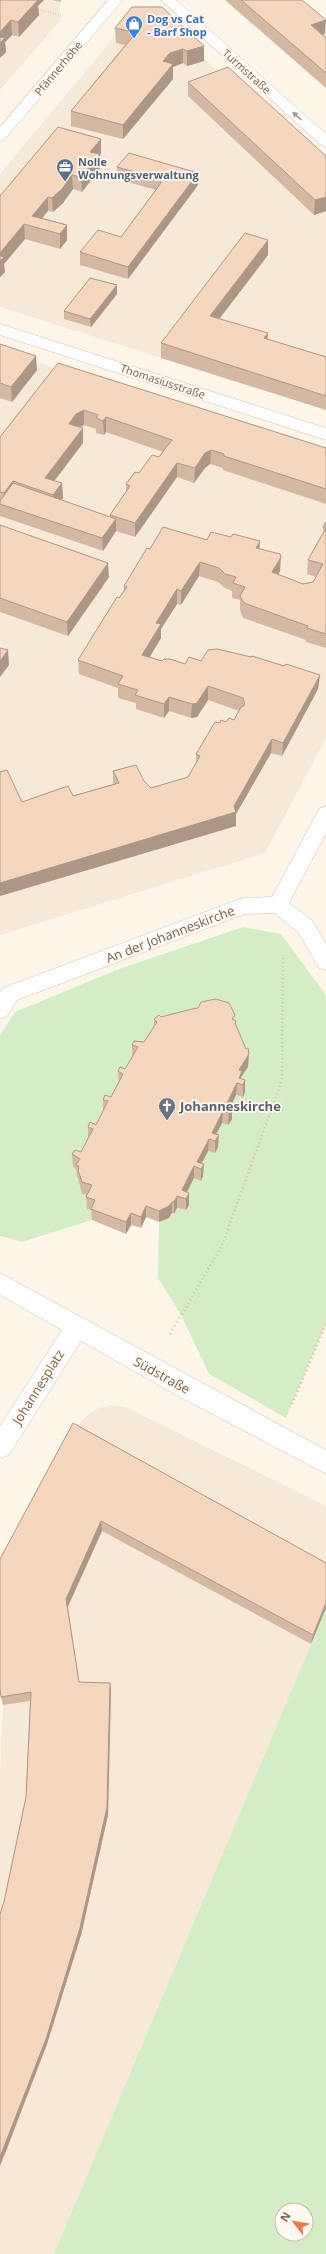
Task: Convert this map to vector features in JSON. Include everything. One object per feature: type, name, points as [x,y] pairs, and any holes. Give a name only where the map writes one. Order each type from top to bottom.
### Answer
[{"type":"street","name":"Pfännerhöhe","points":[[0,136],[116,0]]},
{"type":"street","name":"Turmstraße","points":[[168,0],[326,142]]},
{"type":"street","name":"Thomasiusstraße","points":[[0,329],[326,434]]},
{"type":"street","points":[[326,814],[278,905],[305,926],[326,962]]},
{"type":"street","name":"An der Johanneskirche","points":[[0,1010],[10,994],[244,906],[278,905]]},
{"type":"street","name":"Südstraße","points":[[0,1283],[277,1438],[326,1463]]},
{"type":"street","name":"Johannesplatz","points":[[0,1448],[77,1326]]},
{"type":"path","points":[[170,1334],[222,1245],[282,1080],[284,971],[278,905]]},
{"type":"path","points":[[277,1438],[326,1324]]},
{"type":"shaded area","points":[[0,0],[62,0],[60,2],[60,21],[0,90]]},
{"type":"shaded area","points":[[157,15],[326,170],[326,410],[0,307],[0,174],[131,17]]},
{"type":"shaded area","points":[[0,350],[326,456],[326,738],[265,853],[0,935]]},
{"type":"shaded area","points":[[111,1405],[126,1407],[326,1506],[326,1608],[54,2254],[0,2254],[0,1772],[3,1705],[0,1684],[74,1433],[83,1419],[96,1409]]},
{"type":"green space","points":[[243,927],[281,934],[326,995],[326,1324],[286,1418],[209,1374],[181,1315],[158,1278],[159,1223],[174,1214],[177,1208],[186,1210],[188,1205],[182,1202],[194,1178],[201,1180],[196,1173],[208,1151],[215,1153],[218,1147],[211,1145],[222,1123],[228,1125],[225,1117],[236,1095],[243,1097],[238,1090],[80,1169],[80,1178],[93,1197],[87,1208],[96,1211],[92,1220],[22,1242],[0,1236],[0,1035],[15,1012],[119,969]]},
{"type":"green space","points":[[326,1608],[326,2254],[54,2254]]},
{"type":"building","points":[[0,0],[38,0],[18,22],[11,20],[0,32]]},
{"type":"building","points":[[241,0],[302,0],[326,20],[311,25],[326,38],[326,73]]},
{"type":"building","points":[[132,7],[162,7],[204,46],[187,51],[183,49],[170,53],[163,61],[173,64],[123,125],[71,111],[136,33],[115,28]]},
{"type":"building","points":[[0,37],[5,38],[0,43]]},
{"type":"building","points":[[228,67],[326,156],[326,197],[315,200],[188,82]]},
{"type":"building","points":[[58,127],[101,139],[90,152],[100,154],[81,177],[72,175],[62,189],[52,198],[48,197],[32,216],[67,225],[60,234],[24,224],[0,253],[0,196]]},
{"type":"building","points":[[129,153],[198,173],[128,267],[80,252],[98,230],[121,237],[161,183],[160,179],[117,167]]},
{"type":"building","points":[[245,233],[268,240],[210,316],[268,333],[264,338],[326,357],[326,396],[161,343]]},
{"type":"building","points":[[90,278],[117,285],[90,319],[64,311]]},
{"type":"building","points":[[0,344],[36,356],[11,387],[0,383]]},
{"type":"building","points":[[58,363],[326,448],[326,489],[224,456],[224,454],[211,450],[205,453],[195,468],[177,463],[135,523],[110,515],[130,486],[126,484],[135,472],[139,473],[152,455],[159,457],[172,440],[106,417],[103,421],[96,418],[98,415],[84,410],[76,414],[69,424],[83,428],[45,478],[62,483],[53,495],[13,481],[4,493],[0,492],[0,437]]},
{"type":"building","points":[[13,483],[116,519],[102,538],[0,504],[0,501]]},
{"type":"building","points":[[0,525],[108,563],[67,622],[0,598]]},
{"type":"building","points":[[163,527],[207,540],[211,532],[231,537],[233,534],[260,541],[256,548],[280,554],[281,557],[272,572],[303,584],[313,582],[323,564],[308,560],[326,528],[326,634],[244,603],[240,596],[245,587],[233,583],[236,577],[225,574],[219,568],[200,562],[181,591],[177,589],[156,623],[161,624],[142,655],[162,661],[164,659],[170,659],[185,664],[189,657],[201,661],[208,650],[217,649],[252,656],[284,666],[286,664],[320,675],[283,743],[272,739],[234,806],[236,812],[0,883],[0,772],[7,770],[22,802],[68,786],[73,796],[119,783],[113,771],[136,765],[144,781],[151,788],[188,777],[200,756],[196,754],[215,722],[220,723],[221,720],[226,722],[229,718],[234,720],[241,707],[245,705],[243,698],[208,686],[197,703],[192,704],[169,697],[164,704],[135,695],[138,690],[118,684],[123,676],[78,660],[117,597],[119,598],[127,587],[124,586],[147,548],[150,549]]},
{"type":"building","points":[[0,648],[8,650],[0,661]]},
{"type":"building","name":"Johanneskirche","points":[[216,999],[229,1003],[235,1015],[232,1019],[236,1021],[235,1023],[246,1049],[248,1048],[249,1054],[239,1070],[242,1071],[239,1078],[245,1080],[243,1085],[237,1083],[226,1105],[232,1107],[229,1113],[223,1111],[212,1133],[219,1135],[215,1141],[209,1139],[197,1162],[204,1164],[201,1169],[194,1166],[182,1190],[189,1193],[186,1199],[177,1196],[174,1202],[159,1211],[146,1206],[141,1217],[131,1213],[126,1222],[91,1209],[95,1200],[86,1197],[92,1185],[82,1182],[78,1170],[79,1166],[76,1165],[80,1159],[72,1154],[75,1150],[81,1152],[93,1129],[88,1127],[90,1122],[96,1125],[108,1101],[103,1100],[105,1095],[111,1097],[123,1074],[118,1071],[120,1067],[125,1069],[138,1047],[132,1045],[134,1041],[144,1042],[157,1022],[154,1019],[159,1015],[161,1017],[198,1008],[201,1002]]},
{"type":"building","points":[[73,1423],[326,1563],[326,1603],[313,1635],[101,1521],[66,1599],[79,1682],[110,1683],[107,1807],[80,1928],[46,2039],[0,2157],[0,1914],[4,1902],[26,1797],[31,1692],[1,1697],[0,1559]]},
{"type":"place","name":"Dog vs Cat - Barf Shop","points":[[134,39]]},
{"type":"place","name":"Nolle Wohnungsverwaltung","points":[[65,182]]},
{"type":"place","name":"Johanneskirche","points":[[167,1121]]}]
